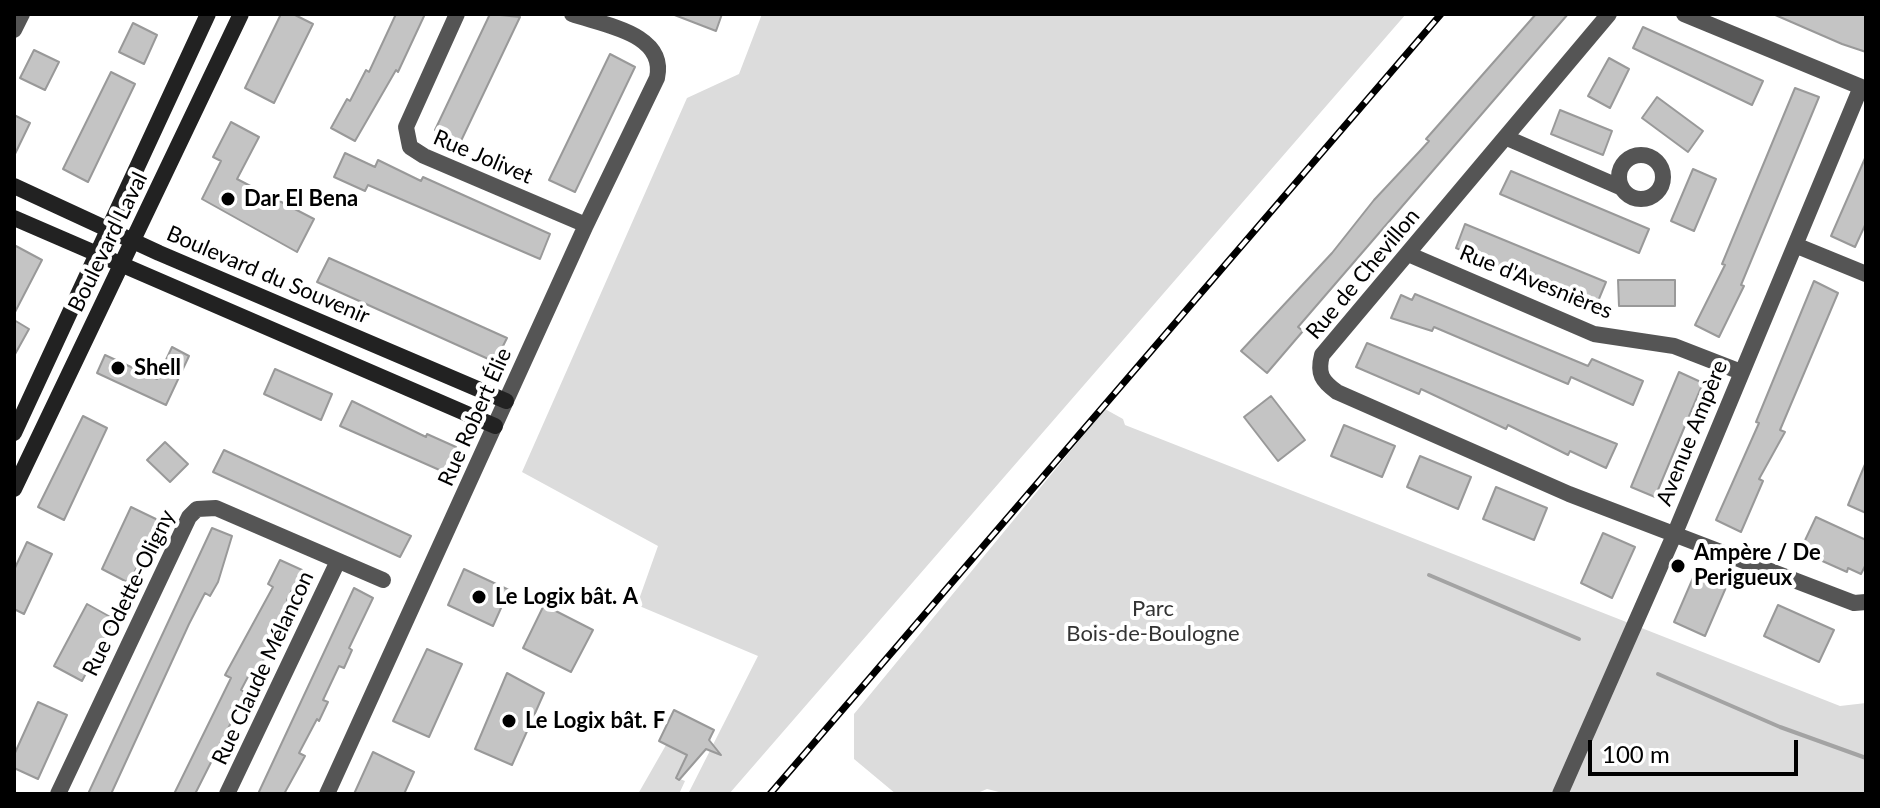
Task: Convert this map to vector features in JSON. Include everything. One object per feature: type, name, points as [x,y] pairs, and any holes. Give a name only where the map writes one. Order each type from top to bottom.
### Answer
[{"type":"street","points":[[14,30],[22,14]]},
{"type":"street","name":"Boulevard Laval","points":[[14,433],[208,14]]},
{"type":"street","name":"Boulevard Laval","points":[[14,489],[241,14]]},
{"type":"street","name":"Rue Jolivet","points":[[457,14],[406,127],[410,147],[424,156],[586,225]]},
{"type":"street","name":"Rue Robert Élie","points":[[327,794],[586,225],[656,82],[658,58],[644,40],[572,14]]},
{"type":"street","name":"Rue de Chevillon","points":[[1609,14],[1322,355],[1318,369],[1323,382],[1337,392],[1569,494],[1675,533]]},
{"type":"street","points":[[1684,14],[1863,88]]},
{"type":"street","name":"Avenue Ampère","points":[[1560,794],[1675,533],[1863,88]]},
{"type":"street","points":[[1507,138],[1622,188]]},
{"type":"street","name":"Boulevard du Souvenir","points":[[14,186],[134,242],[506,401]]},
{"type":"street","points":[[14,218],[495,426]]},
{"type":"street","points":[[1795,245],[1866,274]]},
{"type":"street","name":"Rue d'Avesnières","points":[[1408,254],[1594,334],[1674,346],[1741,372]]},
{"type":"street","name":"Rue Odette-Oligny","points":[[58,794],[193,511],[204,506],[216,508],[383,580]]},
{"type":"street","points":[[1675,533],[1854,603],[1866,602]]},
{"type":"street","name":"Rue Claude Mélancon","points":[[227,794],[338,561]]},
{"type":"green space","points":[[762,14],[1406,14],[729,794],[688,794],[758,656],[637,605],[658,546],[522,472],[687,98],[739,74]]},
{"type":"green space","name":"Parc Bois-de-Boulogne","points":[[1105,409],[1123,419],[1125,425],[1840,706],[1866,703],[1866,794],[1007,794],[987,789],[975,794],[896,794],[854,759],[854,714]]},
{"type":"green space","points":[[674,710],[714,730],[707,749],[680,779],[685,781],[679,794],[638,794],[666,745],[659,741],[669,720],[674,717]]},
{"type":"building","points":[[281,14],[293,14],[313,24],[274,103],[245,88]]},
{"type":"building","points":[[396,14],[425,14],[398,72],[396,70],[355,141],[331,128],[366,70],[369,72]]},
{"type":"building","points":[[490,14],[520,17],[460,143],[435,130]]},
{"type":"building","points":[[672,14],[722,14],[716,31]]},
{"type":"building","points":[[1536,14],[1568,14],[1298,327],[1303,331],[1267,373],[1241,351],[1332,253],[1374,200],[1429,141],[1426,139]]},
{"type":"building","points":[[1773,14],[1866,14],[1866,52],[1842,44]]},
{"type":"building","points":[[133,23],[157,35],[144,64],[119,52]]},
{"type":"building","points":[[1643,27],[1763,81],[1752,105],[1633,48]]},
{"type":"building","points":[[34,50],[59,62],[45,90],[20,78]]},
{"type":"building","points":[[610,54],[635,67],[575,192],[549,180]]},
{"type":"building","points":[[1609,58],[1629,69],[1610,108],[1588,96]]},
{"type":"building","points":[[111,72],[135,84],[88,182],[63,169]]},
{"type":"building","points":[[1795,88],[1819,97],[1741,285],[1744,286],[1719,337],[1695,325],[1725,265],[1722,264]]},
{"type":"building","points":[[1657,97],[1703,131],[1688,152],[1642,118]]},
{"type":"building","points":[[1560,110],[1612,131],[1603,155],[1551,134]]},
{"type":"building","points":[[14,115],[30,123],[14,156]]},
{"type":"building","points":[[231,122],[259,137],[237,179],[314,219],[297,252],[202,199],[221,161],[213,157]]},
{"type":"building","points":[[345,153],[375,167],[378,160],[421,181],[423,177],[550,234],[540,259],[368,185],[365,191],[334,177]]},
{"type":"building","points":[[1866,156],[1866,223],[1855,247],[1831,236]]},
{"type":"building","points":[[1693,169],[1716,179],[1694,231],[1671,221]]},
{"type":"building","points":[[1511,171],[1649,229],[1639,253],[1500,194]]},
{"type":"building","points":[[1465,224],[1606,282],[1596,306],[1456,248]]},
{"type":"building","points":[[14,245],[42,260],[14,314]]},
{"type":"building","points":[[329,258],[507,338],[495,362],[317,282]]},
{"type":"building","points":[[1618,280],[1675,280],[1675,306],[1619,306]]},
{"type":"building","points":[[1814,281],[1838,293],[1780,430],[1785,432],[1759,479],[1763,481],[1741,532],[1716,520],[1759,423],[1756,422]]},
{"type":"building","points":[[1415,294],[1588,366],[1592,359],[1643,381],[1633,405],[1571,377],[1568,384],[1434,327],[1432,331],[1391,318],[1401,295],[1412,300]]},
{"type":"building","points":[[14,320],[29,329],[14,356]]},
{"type":"building","points":[[1367,343],[1617,444],[1606,468],[1570,451],[1568,455],[1508,425],[1506,429],[1421,389],[1419,394],[1356,367]]},
{"type":"building","points":[[172,347],[189,356],[166,405],[97,373],[105,355],[157,379]]},
{"type":"building","points":[[275,369],[332,394],[321,420],[264,394]]},
{"type":"building","points":[[1679,372],[1703,383],[1655,497],[1631,487]]},
{"type":"building","points":[[1271,396],[1305,440],[1278,461],[1244,417]]},
{"type":"building","points":[[352,401],[426,437],[427,434],[456,447],[444,472],[340,426]]},
{"type":"building","points":[[83,416],[107,428],[64,520],[38,507]]},
{"type":"building","points":[[1344,425],[1395,446],[1382,477],[1331,456]]},
{"type":"building","points":[[165,442],[188,464],[170,482],[147,460]]},
{"type":"building","points":[[224,450],[411,536],[400,557],[213,472]]},
{"type":"building","points":[[1420,456],[1471,477],[1458,509],[1407,487]]},
{"type":"building","points":[[1866,462],[1866,513],[1848,505]]},
{"type":"building","points":[[1496,487],[1547,508],[1534,540],[1483,519]]},
{"type":"building","points":[[131,507],[160,521],[129,583],[102,569]]},
{"type":"building","points":[[1816,517],[1866,540],[1866,564],[1861,574],[1848,568],[1847,572],[1800,551]]},
{"type":"building","points":[[212,528],[232,536],[218,582],[210,596],[205,593],[189,624],[111,794],[88,794]]},
{"type":"building","points":[[1603,533],[1635,547],[1612,598],[1581,583]]},
{"type":"building","points":[[27,542],[52,554],[24,614],[14,609],[14,570]]},
{"type":"building","points":[[280,560],[302,570],[287,600],[290,602],[257,674],[251,671],[241,690],[246,693],[195,794],[174,794],[231,678],[225,675],[273,587],[268,584]]},
{"type":"building","name":"Le Logix bât. A","points":[[464,569],[509,590],[493,626],[448,605]]},
{"type":"building","points":[[1696,571],[1727,585],[1705,636],[1674,622]]},
{"type":"building","points":[[354,588],[373,598],[349,648],[352,650],[344,668],[339,666],[323,700],[328,702],[319,721],[317,719],[299,753],[305,756],[284,794],[258,794]]},
{"type":"building","points":[[87,604],[114,619],[82,681],[54,666]]},
{"type":"building","points":[[544,605],[593,630],[571,672],[523,648]]},
{"type":"building","points":[[1778,605],[1834,630],[1819,662],[1764,636]]},
{"type":"building","points":[[427,649],[462,664],[429,737],[393,721]]},
{"type":"building","name":"Le Logix bât. F","points":[[507,673],[544,693],[512,765],[475,749]]},
{"type":"building","points":[[38,702],[67,715],[38,779],[14,768],[14,755]]},
{"type":"building","points":[[674,710],[714,730],[709,740],[721,755],[706,749],[679,780],[676,778],[687,755],[659,741]]},
{"type":"building","points":[[373,752],[414,772],[404,794],[354,794]]},
{"type":"waterway","points":[[1429,575],[1579,639]]},
{"type":"waterway","points":[[1658,674],[1780,727],[1866,758]]},
{"type":"railway","points":[[770,794],[1441,14]]},
{"type":"place","name":"Dar El Bena","points":[[228,199]]},
{"type":"place","name":"Shell","points":[[118,368]]},
{"type":"place","name":"Ampère / De Perigueux","points":[[1678,566]]},
{"type":"place","name":"Le Logix bât. A","points":[[479,597]]},
{"type":"place","name":"Le Logix bât. F","points":[[509,721]]}]
